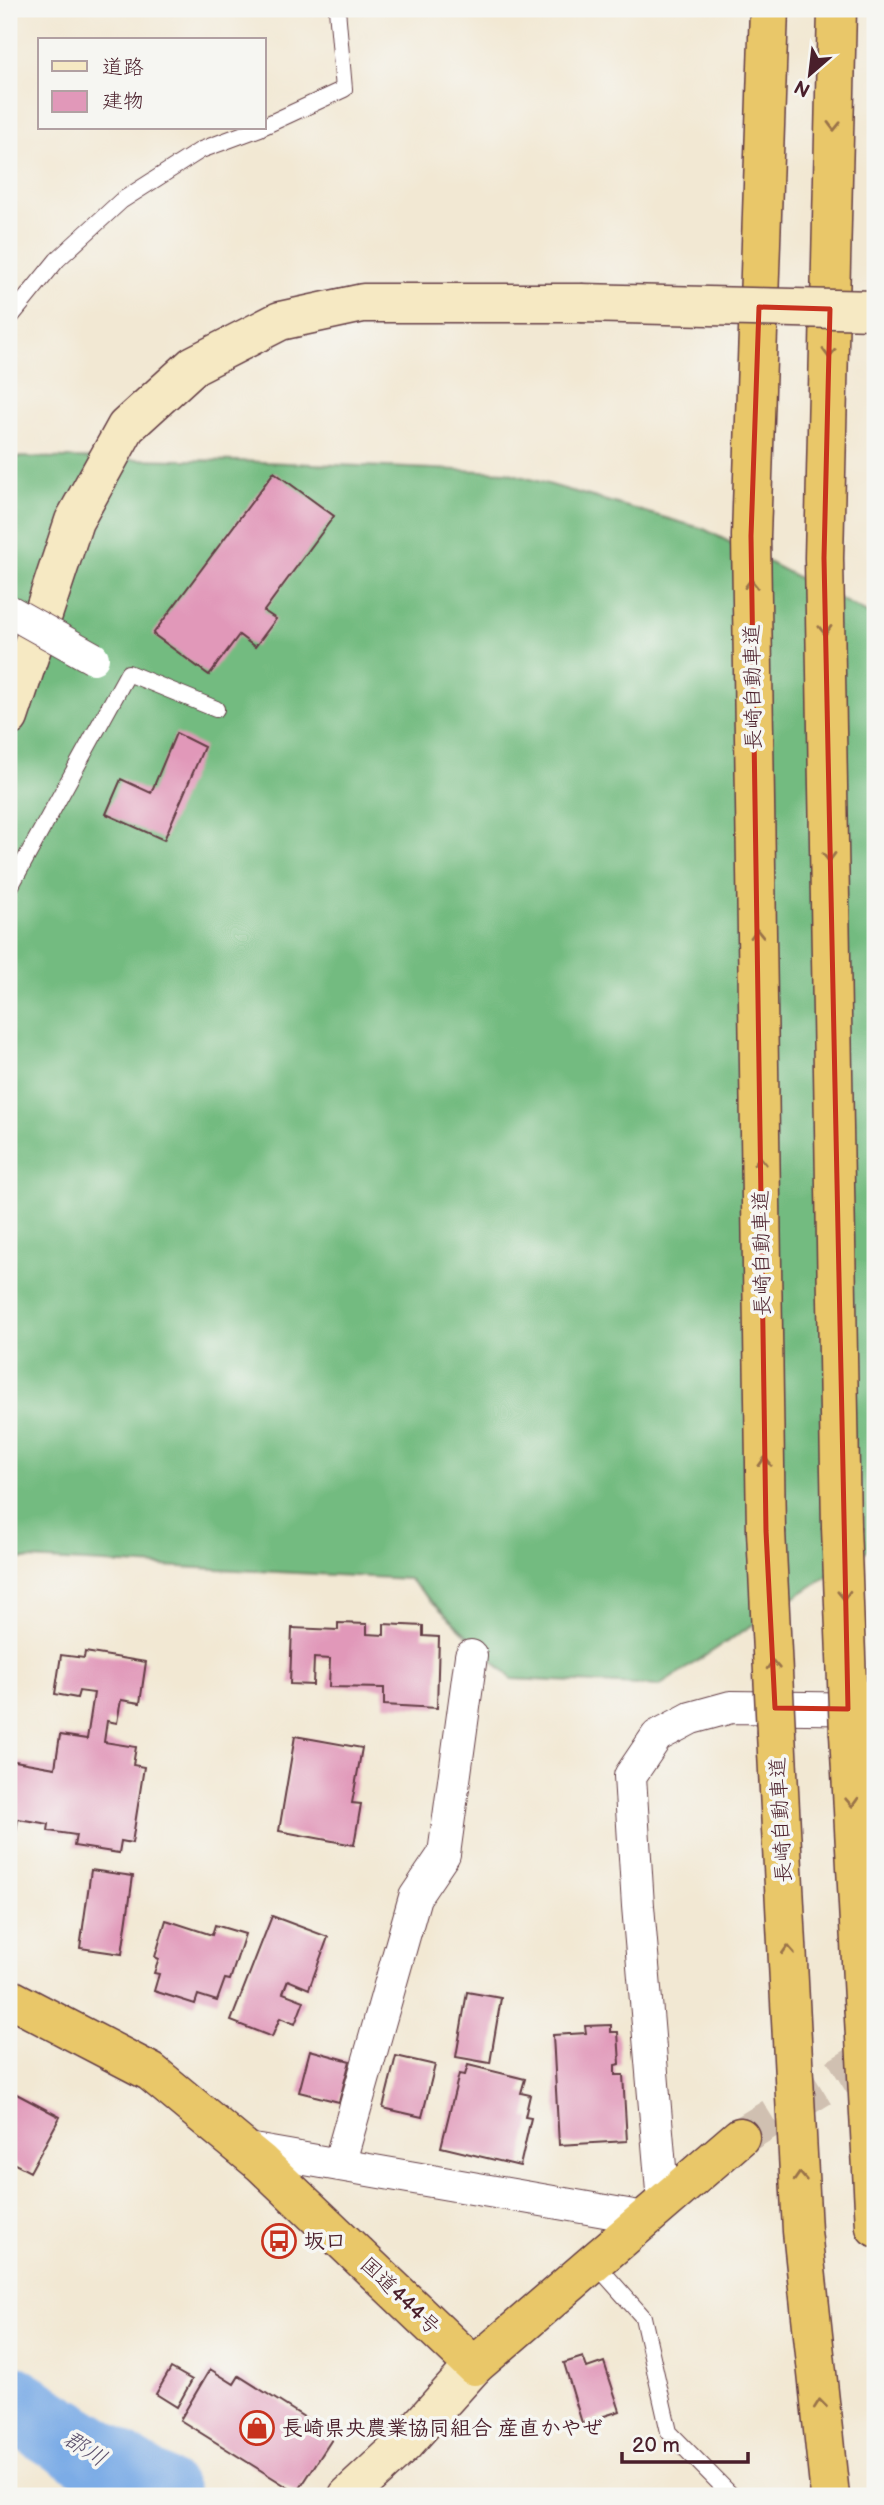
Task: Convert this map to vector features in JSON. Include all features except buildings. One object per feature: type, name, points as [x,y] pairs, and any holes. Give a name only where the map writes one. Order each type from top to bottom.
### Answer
[{"type":"highway","name":"長崎自動車道","points":[[769,9],[751,536],[766,1531],[803,2231],[830,2496]]},
{"type":"highway","points":[[837,9],[824,558],[841,1527],[862,1721],[875,2227]]},
{"type":"highway","name":"国道444号","points":[[9,1998],[151,2072],[242,2147],[474,2366]]},
{"type":"highway","points":[[474,2366],[740,2137]]},
{"type":"street","points":[[9,717],[74,521],[126,427],[194,365],[280,321],[363,303],[581,303],[875,310]]},
{"type":"street","points":[[9,611],[93,657]]},
{"type":"street","points":[[339,2165],[415,1897],[444,1854],[471,1656]]},
{"type":"street","points":[[242,2147],[339,2165],[654,2211],[630,1776],[657,1736],[691,1718],[731,1707],[862,1721]]},
{"type":"street","points":[[348,2496],[404,2444],[474,2366]]},
{"type":"lane","points":[[266,125],[344,89],[337,9]]},
{"type":"lane","points":[[9,319],[57,260],[121,201],[201,150],[254,130]]},
{"type":"lane","points":[[9,889],[128,673],[216,709]]},
{"type":"lane","points":[[594,2262],[643,2317],[669,2432],[732,2496]]},
{"type":"highlighted area","points":[[759,307],[830,309],[824,558],[848,1709],[775,1708],[766,1531],[751,536]]},
{"type":"green space","points":[[9,457],[239,461],[506,472],[704,529],[875,617],[875,1545],[659,1686],[512,1679],[409,1579],[9,1558]]},
{"type":"waterway","name":"郡川","points":[[9,2401],[162,2496]]},
{"type":"tunnel","points":[[740,2137],[875,2054]]},
{"type":"place","name":"坂口","points":[[279,2241]]},
{"type":"place","name":"長崎県央農業協同組合 産直かやぜ","points":[[257,2428]]}]
